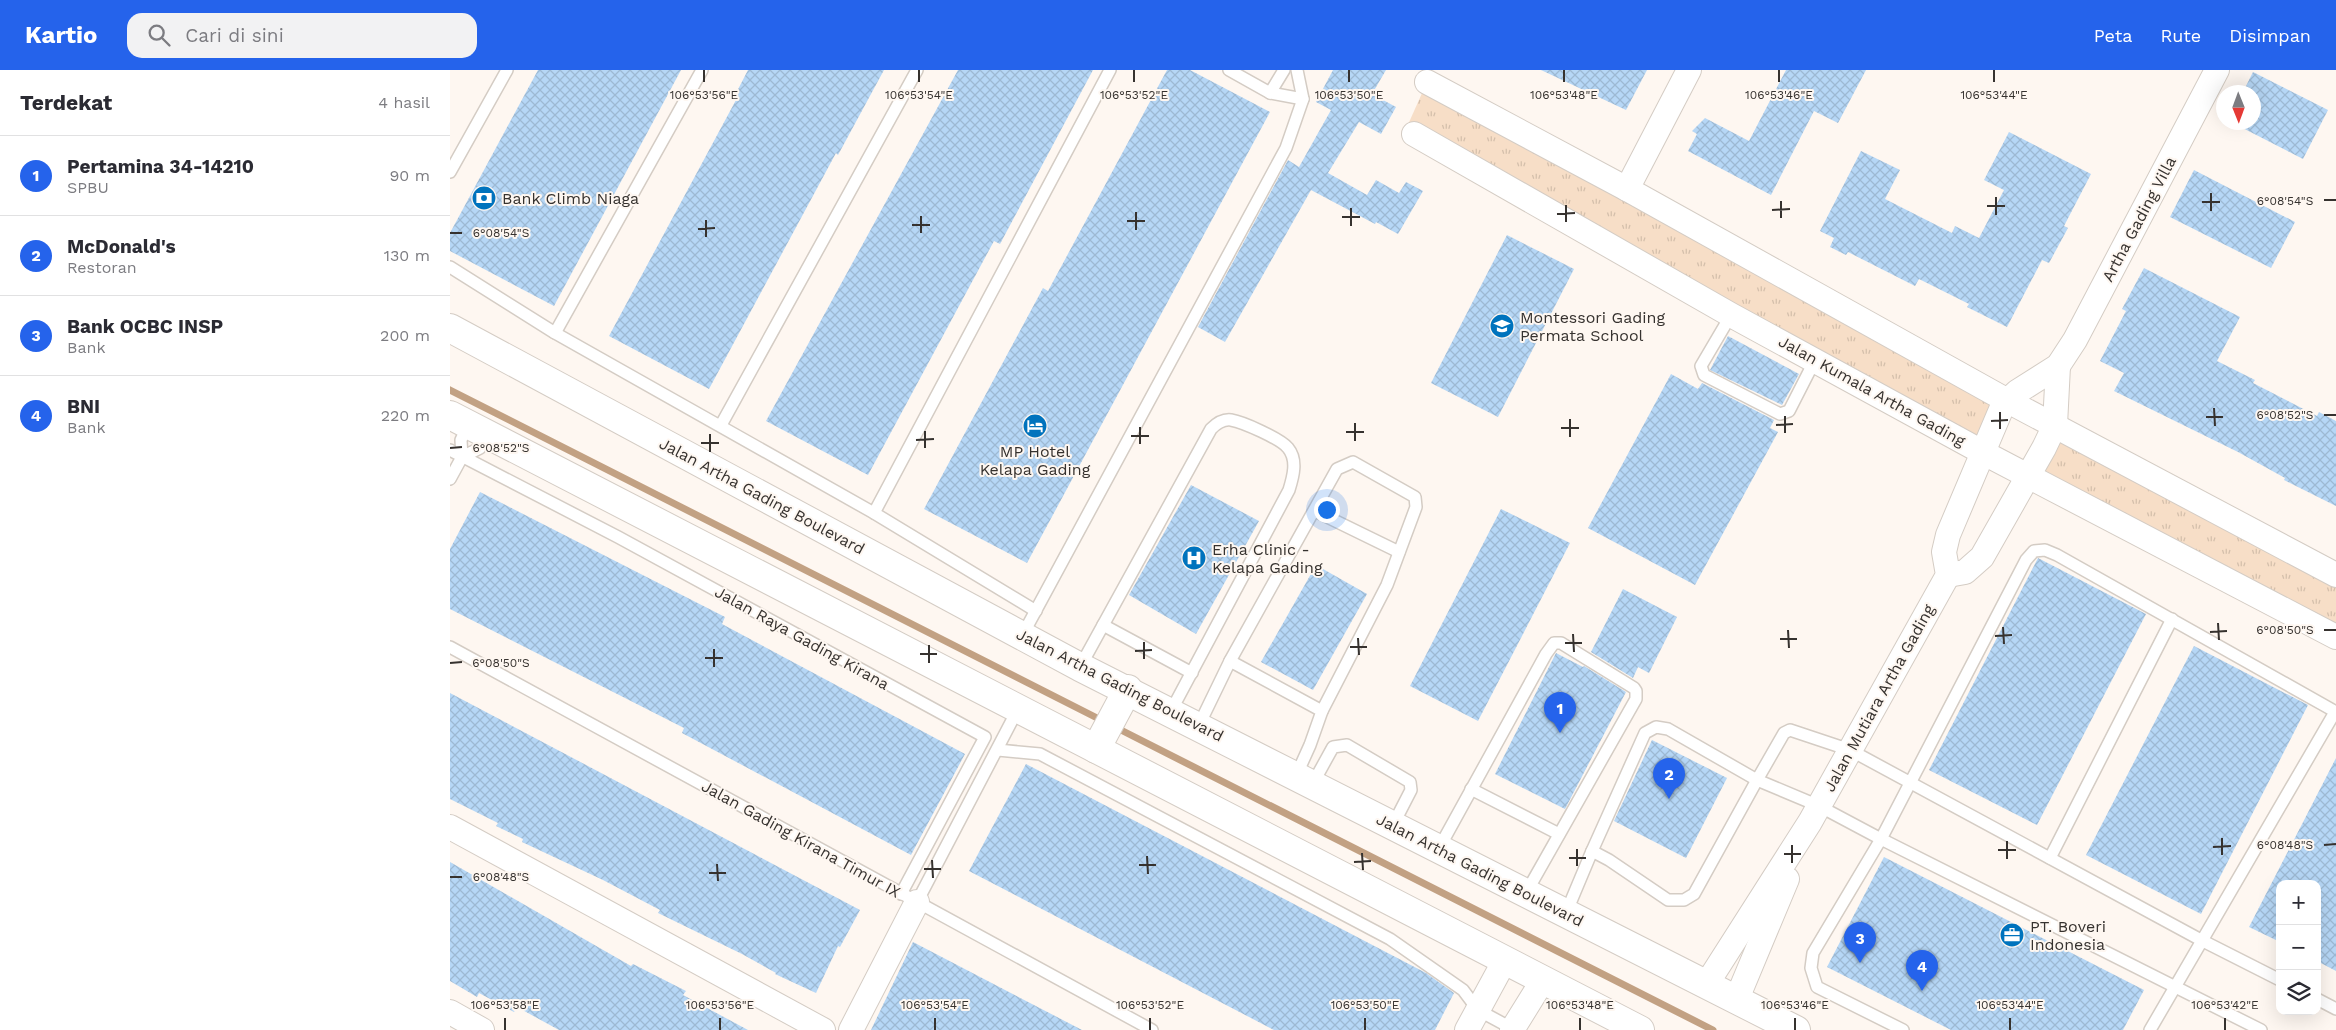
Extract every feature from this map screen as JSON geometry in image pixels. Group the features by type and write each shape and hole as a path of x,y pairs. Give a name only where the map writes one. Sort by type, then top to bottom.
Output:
{"main road":[{"name":"Jalan Artha Gading Boulevard","path":"450,328 1080,667 1124,697 1171,712 1199,725 1438,850 1796,1030"},
{"path":"468,425 1018,709 1099,742 1505,960 1640,1030"},
{"path":"1099,742 1124,697"}],"street":[{"path":"1627,189 1689,70"},
{"name":"Artha Gading Villa","path":"2006,400 2058,366 2075,340 2217,70"},
{"path":"1427,82 1627,189 2006,400 2336,575"},
{"name":"Jalan Kumala Artha Gading","path":"1414,134 1731,315 1982,452 2336,637"},
{"path":"2006,400 1982,452 1948,535 1944,552 1948,575 1965,572 1982,557 2055,425 2058,366"},
{"name":"Jalan Mutiara Artha Gading","path":"1706,985 1815,814 1948,575"},
{"name":"Jalan Mutiara Artha Gading","path":"1736,1001 1815,814"},
{"path":"450,827 823,1030"},
{"path":"851,1030 909,898"},
{"path":"1472,1020 1505,960"},
{"path":"1513,1030 1543,980"},
{"path":"450,1012 482,1030"}],"lane":[{"path":"450,172 507,70"},
{"path":"555,333 702,70"},
{"path":"720,425 917,70"},
{"path":"874,513 1110,70"},
{"path":"1229,70 1270,93 1303,99"},
{"path":"1270,93 1284,70"},
{"path":"1022,636 1286,148 1303,99 1297,70"},
{"path":"450,267 555,333 874,513 1036,611"},
{"path":"1731,315 1701,366 1704,375 1780,414 1789,411 1815,360"},
{"path":"1080,667 1210,429 1217,423 1230,420 1275,439 1288,448 1294,462 1289,490 1171,712"},
{"path":"462,457 480,448 468,425"},
{"path":"450,479 462,457 462,440 468,425"},
{"path":"450,450 462,457"},
{"name":"Jalan Raya Gading Kirana","path":"462,457 618,538 985,737 909,898"},
{"path":"1199,725 1230,661 1337,469 1353,462 1414,497 1416,506 1387,585 1322,711 1310,745 1304,781"},
{"path":"1314,511 1399,552"},
{"path":"1903,1030 1817,987 1810,968 1813,953 1881,840 2026,560 2034,551 2045,550 2057,554 2336,712 2150,1030"},
{"path":"2050,858 2172,619"},
{"path":"1103,625 1192,673"},
{"path":"1438,850 1546,654 1554,643 1561,643 1634,688 1636,699 1526,893"},
{"name":"Jalan Gading Kirana Timur IX","path":"450,647 1152,1030"},
{"path":"1230,661 1322,711"},
{"path":"909,898 998,750 1018,709"},
{"path":"1566,913 1645,733 1656,727 1668,729 1815,814 1881,840 2261,1030"},
{"path":"1592,851 1609,860 1668,900 1684,900 1694,894 1756,780 1784,733 1790,730 1850,750 2201,940 2276,978"},
{"path":"1304,781 1333,746 1347,745 1410,782 1411,790 1392,826"},
{"path":"998,750 1040,754 1390,939 1463,990 1472,1020 1513,1030"},
{"path":"1472,789 1559,834"},
{"path":"2321,1001 2336,1009"}],"green space":[{"path":"1427,82 2006,400 1982,452 1402,138"},
{"path":"2056,420 2336,571 2336,639 2028,475"}],"building":[{"path":"538,70 681,70 554,306 450,251 450,233"},
{"path":"748,70 884,70 838,155 836,153 709,389 609,336 736,100 733,99"},
{"path":"958,70 1093,70 1000,244 994,241 868,475 766,421"},
{"path":"1167,70 1190,70 1270,112 1027,563 924,509 1043,288 1048,291"},
{"path":"1333,70 1386,70 1372,94 1396,107 1381,134 1359,122 1328,173 1367,195 1376,180 1399,193 1406,182 1423,191 1398,234 1311,190 1225,342 1198,327 1288,160 1299,167 1331,110 1316,102"},
{"path":"1541,70 1647,70 1626,110"},
{"path":"1786,70 1866,70 1838,123 1814,111 1771,195 1688,151 1697,134 1692,131 1705,118 1749,141"},
{"path":"2253,72 2328,110 2303,159 2247,130 2261,130 2261,85 2246,85"},
{"path":"2009,132 2091,174 2064,226 2068,228 2049,263 2042,260 2007,327 1967,307 1969,304 1919,279 1915,286 1848,252 1846,255 1830,247 1834,238 1820,231 1861,151 1900,170 1885,199 1952,233 1955,226 1979,238 2004,190 1984,180"},
{"path":"2194,170 2295,222 2271,268 2170,217"},
{"name":"Montessori Gading Permata School","path":"1507,235 1574,269 1498,417 1431,383"},
{"path":"2144,268 2240,317 2217,361 2255,380 2253,383 2317,416 2319,412 2336,421 2336,506 2284,480 2285,478 2238,452 2114,391 2124,373 2100,361 2126,311 2122,309"},
{"path":"1728,336 1799,374 1782,405 1710,370"},
{"path":"1671,374 1698,389 1702,383 1774,420 1770,428 1778,432 1695,585 1588,528"},
{"name":"Erha Clinic - Kelapa Gading","path":"1191,485 1259,521 1196,634 1129,595"},
{"path":"480,492 725,617 722,624 965,754 911,855 682,733 684,728 450,609 450,549"},
{"path":"1501,509 1570,543 1478,721 1410,686"},
{"path":"2038,558 2146,614 2037,825 1929,770"},
{"path":"1316,565 1367,594 1313,690 1261,662"},
{"path":"1623,589 1677,617 1649,673 1638,667 1633,678 1591,652"},
{"path":"2194,646 2308,705 2201,914 2086,855"},
{"path":"1556,653 1584,666 1626,692 1565,809 1495,774"},
{"path":"450,693 860,910 840,947 838,946 816,993 775,974 742,954 658,913 660,910 603,880 522,842 523,839 496,826 498,823 450,799"},
{"path":"1652,740 1727,778 1686,858 1614,821"},
{"path":"2336,758 2336,971 2321,963 2321,880 2276,880 2276,940 2249,927"},
{"path":"1026,764 1426,973 1454,993 1435,1030 1274,1030 969,871"},
{"path":"1884,857 2144,990 2123,1030 1951,1030 1827,967"},
{"path":"450,862 631,966 633,964 686,991 683,995 748,1030 559,1030 517,1007 514,1012 479,993 477,997 450,981"},
{"path":"913,942 1082,1030 871,1030"}],"waterway":[{"path":"450,390 1105,722"},
{"path":"1115,727 1713,1030"}],"place":[{"name":"Bank Climb Niaga","path":"484,198"},
{"name":"Montessori Gading Permata School","path":"1502,326"},
{"name":"MP Hotel Kelapa Gading","path":"1035,426"},
{"name":"Erha Clinic - Kelapa Gading","path":"1194,558"},
{"name":"Pertamina 34-14210","path":"1560,733"},
{"name":"McDonald's","path":"1669,799"},
{"name":"PT. Boveri Indonesia","path":"2012,935"},
{"name":"Bank OCBC INSP","path":"1860,963"},
{"name":"BNI","path":"1922,991"}]}
